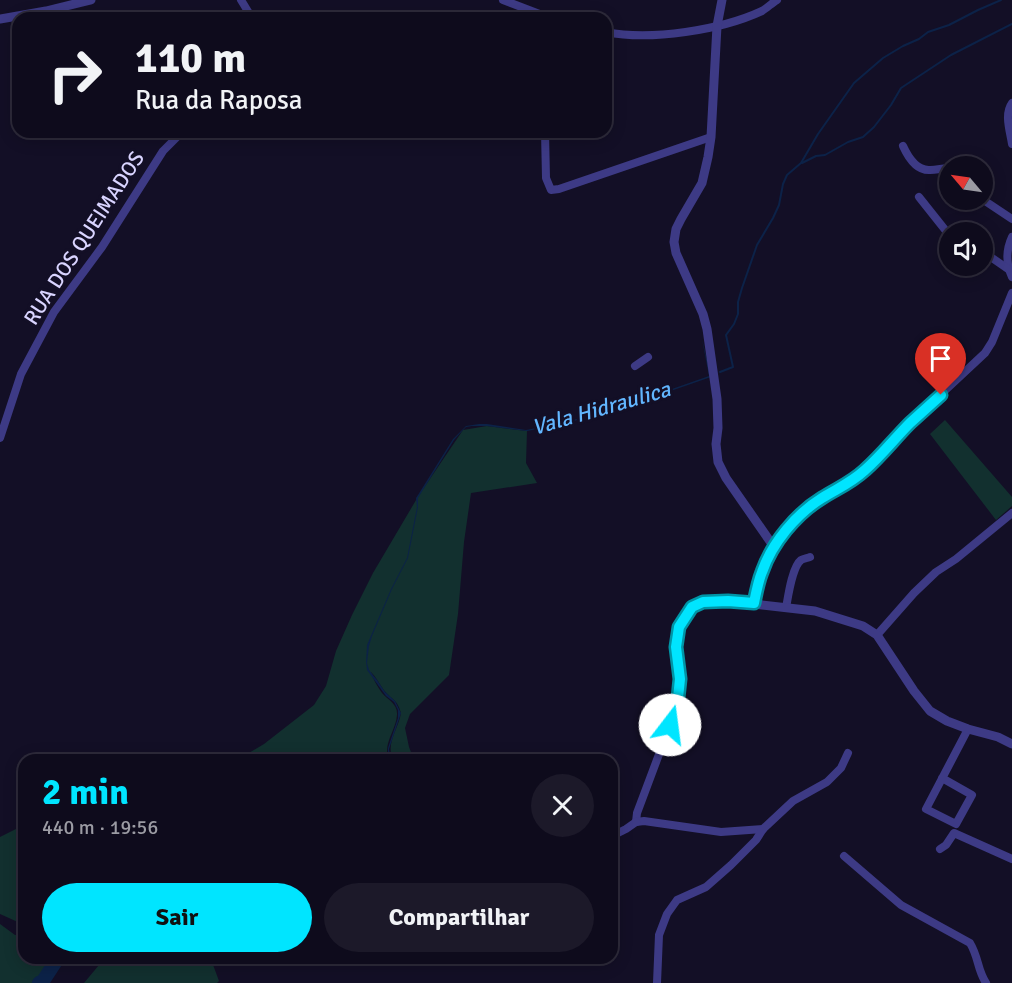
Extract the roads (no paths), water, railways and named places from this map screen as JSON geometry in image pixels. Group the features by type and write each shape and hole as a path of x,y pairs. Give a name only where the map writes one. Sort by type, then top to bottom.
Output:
{"street":[{"path":"40,12 91,0"},
{"path":"503,0 534,12"},
{"path":"722,0 717,26 711,136 705,172 698,192 676,229 674,242 676,253 703,314 707,329 717,399 718,462 726,478 774,547"},
{"path":"612,33 651,35 717,26 763,10 777,0"},
{"path":"1012,103 1008,108 1008,126 1012,144"},
{"path":"545,138 546,178 551,190 711,136"},
{"name":"RUA DOS QUEIMADOS","path":"0,438 21,374 54,312 102,247 163,151 176,138"},
{"path":"903,146 913,162 921,169 939,169"},
{"path":"919,197 939,222"},
{"path":"993,207 1012,219"},
{"path":"1010,273 1007,247 1012,237"},
{"path":"993,260 1010,273"},
{"path":"754,603 761,573 774,547 807,509 865,470 910,423 985,353 992,342 1012,293"},
{"path":"635,366 648,357"},
{"path":"877,635 936,572 956,560 1012,513"},
{"path":"786,608 797,564 802,559 810,557"},
{"path":"636,822 637,813 678,698 680,679 676,647 679,627 692,607 703,602 754,603 815,611 863,626 877,635 930,711 947,721 998,737 1012,744"},
{"path":"968,729 926,809 955,829 1012,859"},
{"path":"657,983 658,935 667,914 677,900 706,887 731,866 756,840 763,829 793,801 827,782 841,768 848,753"},
{"path":"940,849 946,845 972,795 942,778"},
{"path":"618,833 636,822 644,821 721,832 763,829"},
{"path":"844,856 901,905 970,943 976,954 979,972 986,983"}],"water":[{"path":"702,339 711,377 613,411 558,425 527,431 472,426 466,427 454,440 418,498 418,507 408,558 392,589 369,646 367,663 369,670 385,692 395,701 401,713 388,754 388,748 398,718 398,710 367,670 366,662 367,645 391,589 407,558 417,507 416,498 453,439 466,426 479,424 526,430 557,424 612,410 709,376"}],"waterway":[{"name":"Vala Hidraulica","path":"720,372 733,367 726,335 738,314 738,302 757,245 779,205 787,175 801,163 818,134 854,83 883,58 903,46 928,32 949,25 1001,0"},
{"path":"802,163 863,137 874,127 901,88 951,55 1012,24"},
{"path":"39,983 43,981 54,964"}]}
